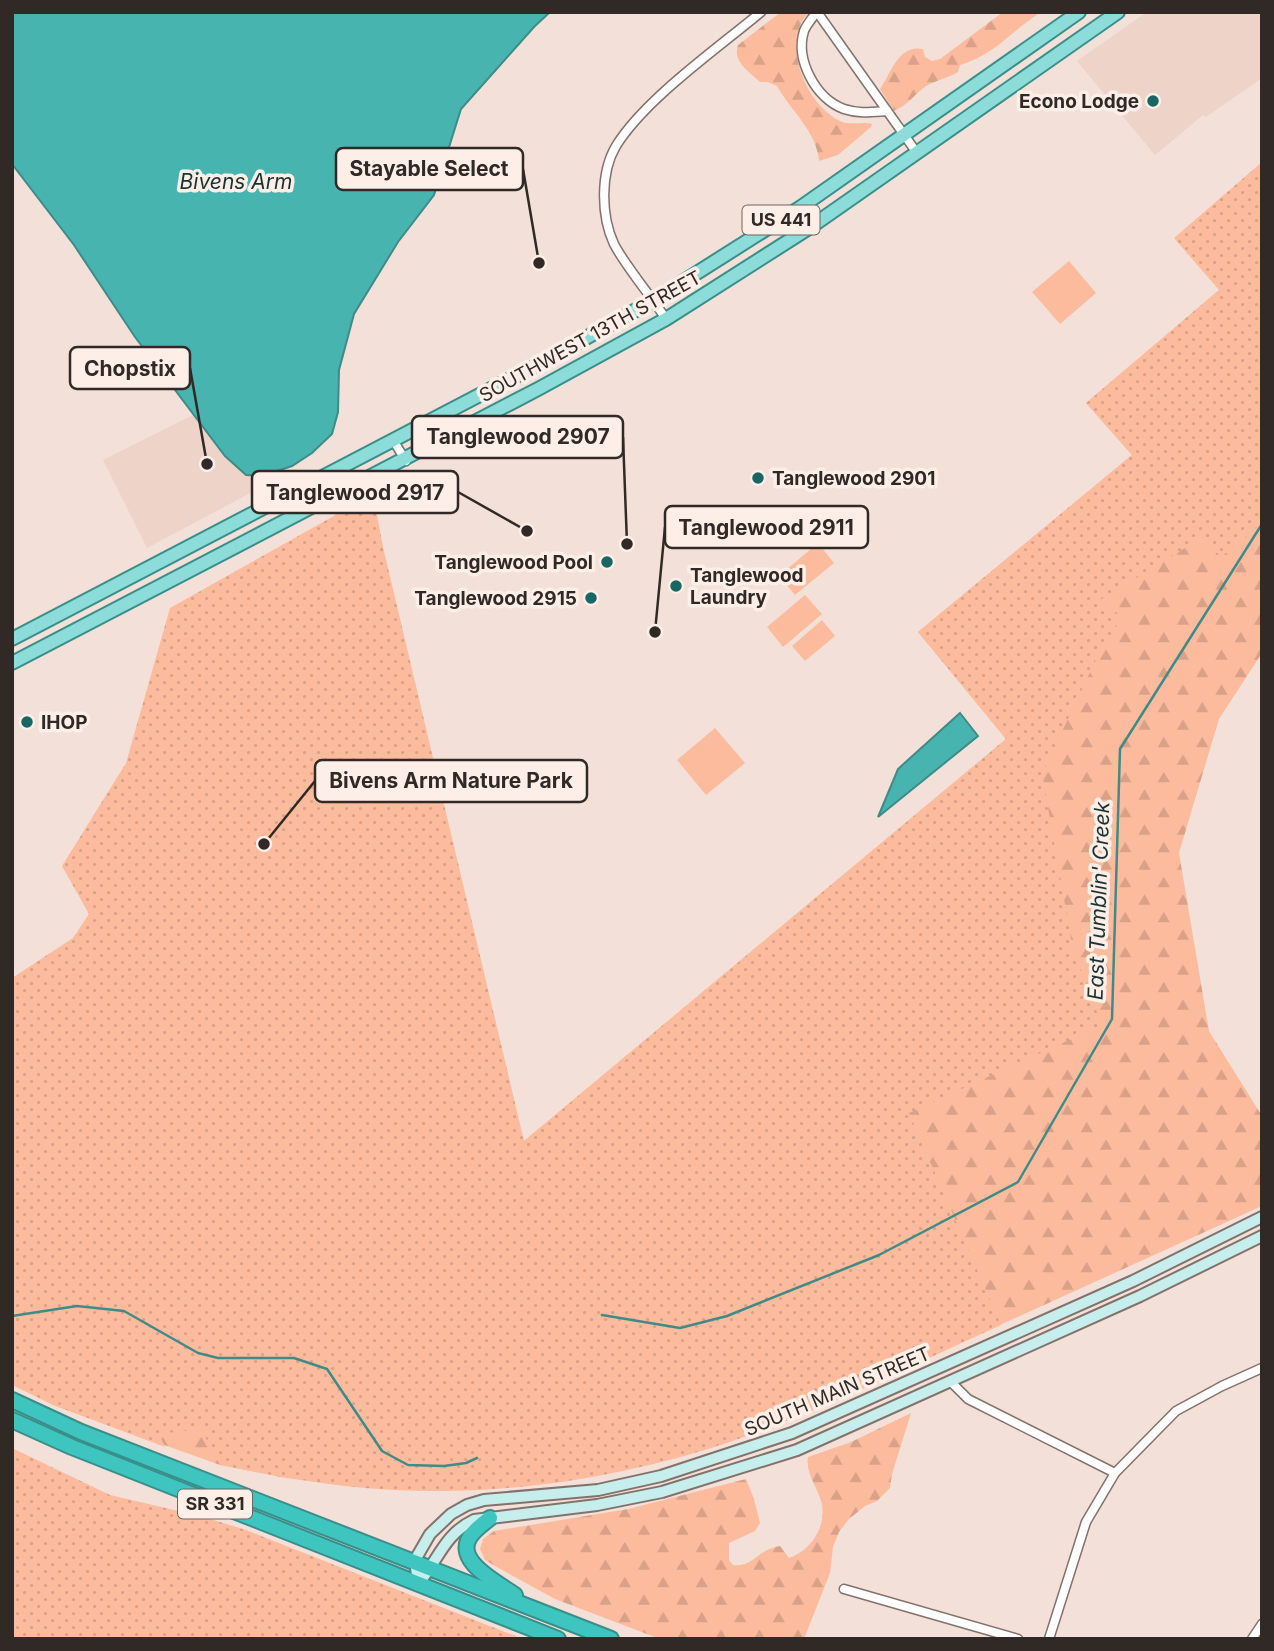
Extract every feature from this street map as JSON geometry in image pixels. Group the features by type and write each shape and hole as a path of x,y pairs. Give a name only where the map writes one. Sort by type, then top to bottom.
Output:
{"highway":[{"name":"SR 331","path":"12,1400 81,1432 415,1560 611,1639"},
{"name":"SR 331","path":"12,1420 72,1447 558,1639"},
{"path":"490,1518 471,1535 466,1552 470,1561 536,1610"}],"main road":[{"name":"SOUTHWEST 13TH STREET","path":"12,639 539,364 654,300 749,242 1079,12"},
{"name":"SOUTHWEST 13TH STREET","path":"12,663 405,460 666,319 761,260 1118,12"},
{"name":"SOUTH MAIN STREET","path":"415,1560 440,1523 467,1505 484,1500 598,1490 661,1476 764,1444 1133,1280 1262,1217"},
{"name":"SOUTH MAIN STREET","path":"418,1584 432,1568 443,1544 461,1526 474,1520 597,1505 644,1496 797,1450 1139,1296 1262,1236"},
{"path":"942,1366 950,1381"},
{"path":"764,1444 770,1459"},
{"path":"629,1482 644,1496"},
{"path":"415,1560 418,1584"}],"street":[{"path":"666,319 614,245 607,222 604,197 607,170 615,147 637,120 666,91 761,12"},
{"path":"887,111 862,113 841,108 821,94 810,77 803,58 804,31 817,12 918,153"},
{"path":"393,440 405,460"},
{"path":"1049,1639 1086,1522 1115,1473 1176,1411 1262,1368"},
{"path":"950,1381 968,1399 1115,1473"},
{"path":"844,1589 1018,1639"},
{"path":"1252,1639 1262,1624"}],"shaded area":[{"path":"1147,12 1262,12 1262,78 1206,117 1203,115 1155,155 1077,61"},
{"path":"209,407 269,483 147,548 103,460"}],"green space":[{"path":"781,12 809,12 801,24 797,53 804,80 819,104 840,121 872,124 838,155 819,161 809,131 777,86 760,82 743,66 737,56 738,45"},
{"path":"1003,12 1041,12 993,49 960,65 958,72 926,86 894,111 880,89 901,56 907,51 923,49 925,57 932,61 940,59"},
{"path":"1262,162 1262,653 1219,719 1179,853 1209,1031 1262,1116 1262,1206 804,1414 721,1445 701,1401 585,1478 471,1490 414,1490 347,1486 286,1478 220,1465 53,1405 96,1366 524,1141 1006,739 918,632 1132,455 1086,403 1219,290"},
{"path":"1262,162 1262,523 1221,557 1203,537 1100,600 1122,617 1101,649 1042,774 1073,950 1102,1025 909,1113 1001,1325 838,1400 738,1439 643,1467 594,1477 494,1489 394,1490 345,1486 220,1465 201,1429 159,1434 165,1447 53,1405 12,1385 12,978 73,938 89,914 62,866 126,763 170,608 373,494 383,547 524,1141 1006,739 918,632 1132,455 1086,403 1219,290 1174,238"},
{"path":"1069,261 1096,293 1060,324 1032,292"},
{"path":"818,543 834,563 795,595 779,576"},
{"path":"805,595 822,614 783,647 767,627"},
{"path":"822,620 835,636 805,661 792,646"},
{"path":"715,728 745,763 706,795 677,760"},
{"path":"911,1413 890,1488 877,1501 865,1506 849,1519 839,1532 833,1547 830,1573 804,1639 660,1639 555,1599 485,1560 480,1549 483,1539 494,1531 628,1509 746,1479 760,1523 755,1531 729,1543 729,1560 733,1565 743,1564 780,1546 789,1558 804,1550 815,1538 823,1514 808,1469 808,1457 851,1442"},
{"path":"12,1448 110,1495 204,1517 246,1530 523,1639 12,1639"}],"water":[{"name":"Bivens Arm","path":"12,12 550,12 461,109 434,195 398,242 354,314 339,370 338,412 332,434 312,453 292,466 262,476 246,475 225,456 135,337 74,245 12,164"},
{"path":"960,713 978,736 878,817 898,769"}],"waterway":[{"name":"East Tumblin' Creek","path":"602,1315 680,1328 727,1316 879,1255 1018,1182 1112,1019 1120,749 1262,524"},
{"name":"East Tumblin' Creek","path":"12,1316 77,1306 124,1311 198,1353 218,1358 294,1358 327,1369 382,1451 408,1465 444,1466 466,1463 477,1458"}],"place":[{"name":"Econo Lodge","path":"1153,101"},
{"name":"Stayable Select","path":"539,263"},
{"name":"Chopstix","path":"207,464"},
{"name":"Tanglewood 2901","path":"758,478"},
{"name":"Tanglewood 2917","path":"527,531"},
{"name":"Tanglewood 2907","path":"627,544"},
{"name":"Tanglewood Pool","path":"607,562"},
{"name":"Tanglewood Laundry","path":"676,586"},
{"name":"Tanglewood 2915","path":"591,598"},
{"name":"Tanglewood 2911","path":"655,632"},
{"name":"IHOP","path":"27,722"},
{"name":"Bivens Arm Nature Park","path":"264,844"}]}
